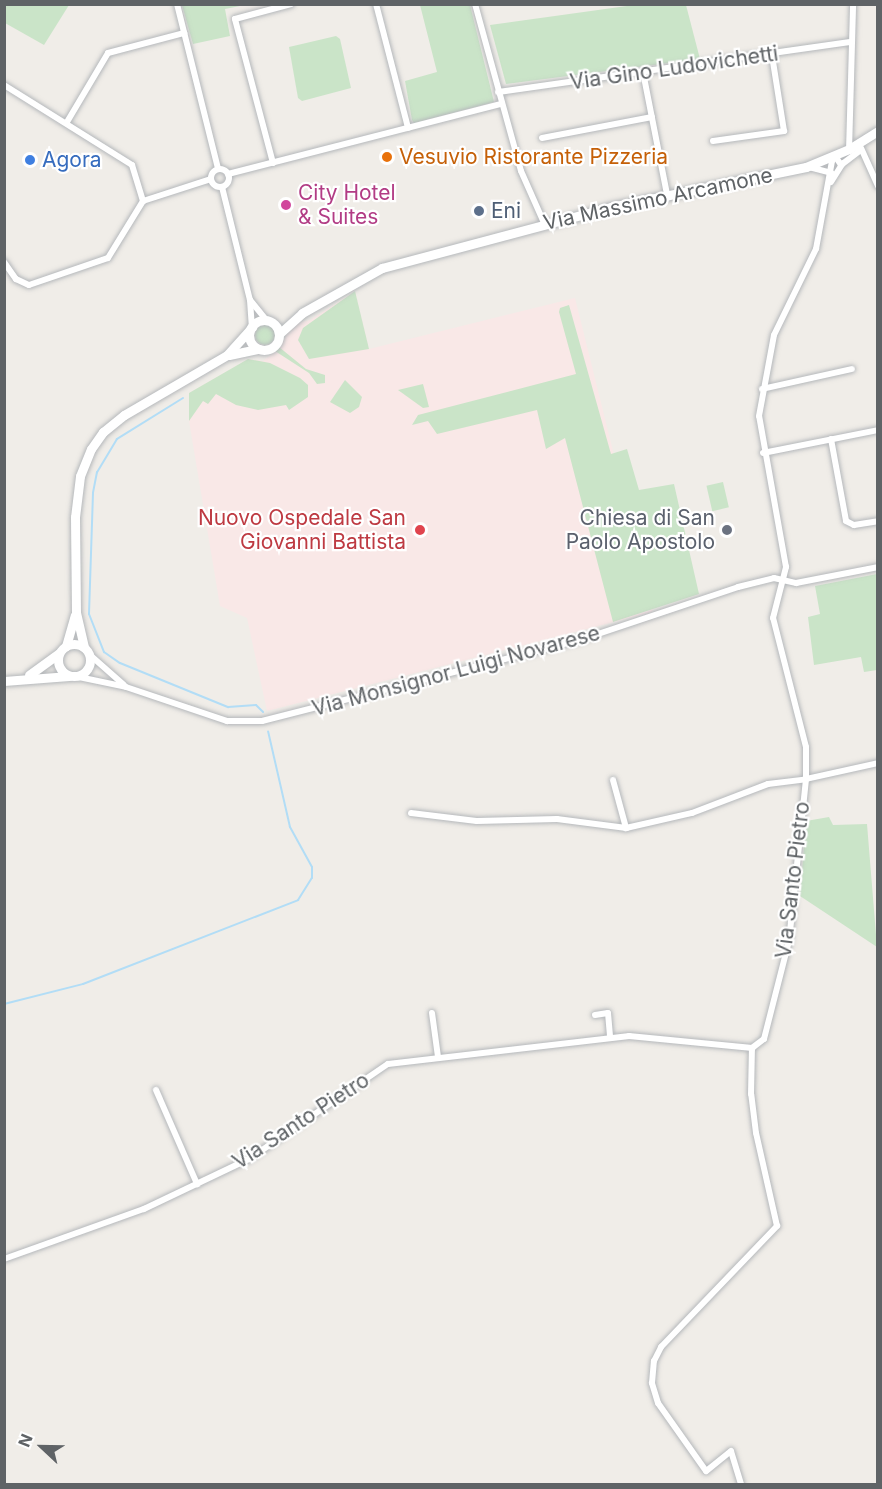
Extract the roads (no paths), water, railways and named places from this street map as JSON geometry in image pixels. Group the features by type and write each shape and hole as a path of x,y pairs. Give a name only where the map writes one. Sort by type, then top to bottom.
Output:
{"main road":[{"name":"Via Massimo Arcamone","path":"227,355 272,348 279,334 302,313 382,268 543,223 667,194 806,167 849,149 860,147 878,131"},
{"name":"Via Massimo Arcamone","path":"87,651 76,613 77,491 92,449 103,432 124,415 227,355 252,327 302,313"},
{"path":"267,321 275,325 279,334"},
{"path":"252,327 250,337 258,349"},
{"name":"Via Massimo Arcamone","path":"63,649 76,613"},
{"path":"63,649 59,666 74,676"},
{"path":"4,681 28,676 74,676 87,669 87,651 63,649 28,676"}],"street":[{"path":"4,262 16,279 29,285 108,258 142,201 212,180 219,170 177,4"},
{"path":"273,163 235,19 291,4"},
{"path":"376,4 408,128"},
{"path":"475,4 521,171 543,223"},
{"path":"831,183 849,149 852,4"},
{"path":"67,122 108,53 184,33"},
{"name":"Via Gino Ludovichetti","path":"498,92 772,55 850,42"},
{"path":"713,141 784,131 772,55"},
{"path":"643,72 667,194"},
{"path":"4,85 67,122 132,165 142,201"},
{"path":"219,170 228,174 501,104"},
{"path":"542,138 652,117"},
{"path":"841,165 860,147 878,186"},
{"path":"835,156 841,165"},
{"path":"411,813 477,822 557,819 626,828 692,813 768,784 807,778 806,747 773,618 786,567 759,425 762,389 774,335 816,249 835,156"},
{"path":"806,167 831,173"},
{"path":"222,187 228,182 228,174"},
{"path":"212,180 222,187 250,300 252,327"},
{"path":"250,300 267,321"},
{"path":"762,389 852,369"},
{"path":"763,453 878,430"},
{"path":"831,439 846,521 854,525 878,521"},
{"name":"Via Monsignor Luigi Novarese","path":"74,676 126,687 227,721 262,721 583,639 738,587 774,579 796,583 878,567"},
{"name":"Via Monsignor Luigi Novarese","path":"87,651 126,687"},
{"name":"Via Santo Pietro","path":"4,1259 144,1209 249,1159 388,1064 629,1036 752,1048 764,1039 789,941 807,778 841,774 878,763"},
{"path":"613,780 626,828"},
{"path":"432,1013 438,1057"},
{"path":"595,1015 608,1013 610,1038"},
{"path":"741,1485 731,1451 706,1471 658,1403 652,1383 654,1361 661,1347 777,1226 756,1134 751,1094 752,1048"},
{"path":"156,1090 197,1184"}],"waterway":[{"path":"183,398 117,439 97,472 93,493 89,614 104,652 120,663 228,707 256,705 263,712"},
{"path":"4,1004 83,984 298,900 312,878 312,867 290,827 268,731"}],"place":[{"name":"Vesuvio Ristorante Pizzeria","path":"387,157"},
{"name":"Agora","path":"30,160"},
{"name":"City Hotel & Suites","path":"286,205"},
{"name":"Eni","path":"479,211"},
{"name":"Nuovo Ospedale San Giovanni Battista","path":"420,530"},
{"name":"Chiesa di San Paolo Apostolo","path":"727,530"}]}
